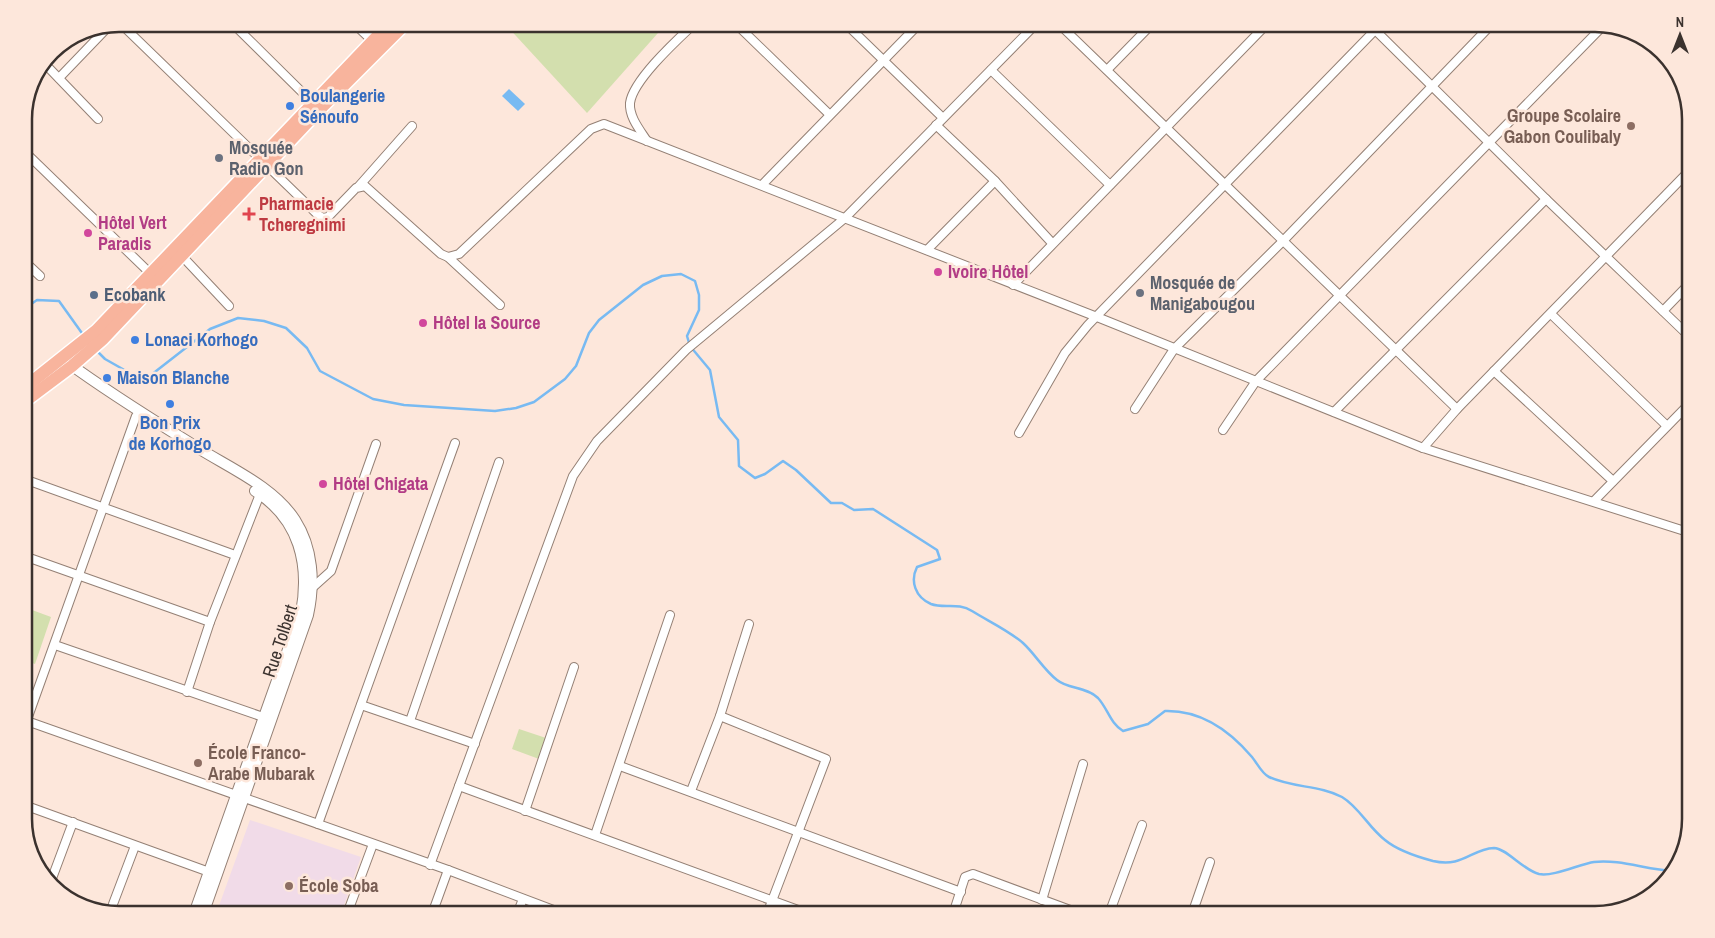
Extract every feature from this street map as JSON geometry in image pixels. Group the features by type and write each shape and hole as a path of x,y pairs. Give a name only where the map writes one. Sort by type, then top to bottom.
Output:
{"main road":[{"path":"377,44 384,32"},
{"path":"33,394 100,335 316,105 377,44 394,32"},
{"path":"154,277 182,256 262,163"},
{"path":"33,383 68,362"}],"street":[{"path":"129,32 262,163 323,218 332,214 412,126"},
{"path":"241,32 316,105"},
{"path":"364,32 377,44"},
{"path":"647,141 632,118 630,103 634,92 650,69 686,32"},
{"path":"744,32 829,114"},
{"path":"854,32 943,118"},
{"path":"762,186 829,114 910,32"},
{"path":"430,865 573,476 596,441 697,340 845,218 1028,32"},
{"path":"1068,32 1282,242 1457,409"},
{"path":"1107,70 1144,32"},
{"path":"1013,285 1258,32"},
{"path":"1019,433 1065,353 1097,317 1373,32"},
{"path":"1383,32 1433,86 1546,199 1682,329"},
{"path":"1135,409 1174,349 1282,242 1484,32"},
{"path":"1223,430 1256,381 1597,32"},
{"path":"59,78 101,35"},
{"path":"50,69 98,118"},
{"path":"991,70 1110,185"},
{"path":"448,257 459,254 598,124 612,127 1097,317 1422,448 1682,530"},
{"path":"936,125 994,181 1052,243"},
{"path":"33,160 154,277"},
{"path":"1422,448 1457,409 1682,178"},
{"path":"927,250 994,181"},
{"path":"359,186 365,186 441,254 448,257 500,305"},
{"path":"1334,412 1397,351 1546,199"},
{"path":"182,256 228,306"},
{"path":"33,269 40,276"},
{"path":"1663,311 1682,291"},
{"path":"1551,314 1667,426"},
{"name":"Rue Tolbert","path":"68,362 136,416 260,494 279,512 293,531 304,560 305,587 301,613 263,717 205,906"},
{"name":"Rue Tolbert","path":"68,362 136,410 264,489 294,518 305,540 310,559 312,588 308,615 239,797"},
{"path":"1494,371 1613,481"},
{"path":"1594,501 1682,411"},
{"path":"33,702 136,416"},
{"path":"318,824 455,443"},
{"path":"312,588 331,571 376,444"},
{"path":"410,721 499,462"},
{"path":"33,481 235,555"},
{"path":"187,692 210,622 260,494"},
{"path":"33,559 210,622"},
{"path":"595,835 670,615"},
{"path":"691,791 720,716 749,624"},
{"path":"55,645 263,717"},
{"path":"525,812 574,667"},
{"path":"361,705 474,744"},
{"path":"720,716 826,759 769,906"},
{"path":"33,726 448,870 542,906"},
{"path":"1042,900 1083,764"},
{"path":"620,766 961,892"},
{"path":"459,786 525,812 595,835 788,906"},
{"path":"33,808 214,874"},
{"path":"53,874 72,822"},
{"path":"1112,906 1142,825"},
{"path":"351,906 373,844"},
{"path":"113,905 135,846"},
{"path":"1195,906 1210,862"},
{"path":"435,906 448,870"},
{"name":"Rue Tolbert","path":"198,906 214,874"},
{"path":"956,906 965,877 974,874 1058,906"},
{"path":"520,906 523,899"}],"shaded area":[{"name":"École Soba","path":"250,820 361,857 344,906 219,906"}],"green space":[{"path":"512,32 659,32 587,113"},
{"path":"33,610 51,617 35,664 33,663"},
{"path":"519,729 546,738 539,759 512,749"}],"water":[{"path":"509,89 525,104 518,111 502,96"}],"waterway":[{"path":"96,350 105,359 135,376 151,375 210,329 238,318 264,321 286,328 307,348 320,371 373,399 404,405 495,411 516,408 534,402 565,379 576,366 589,333 599,320 643,285 662,276 681,274 695,281 699,295 699,310 687,336 690,346 710,370 719,417 738,440 739,466 755,478 765,474 783,461 796,470 831,503 842,503 854,510 873,509 937,550 940,559 917,567 915,572 915,588 921,597 931,604 967,608 1011,634 1023,643 1048,672 1061,683 1094,694 1115,724 1123,731 1148,724 1165,711 1191,714 1203,718 1234,739 1252,757 1266,776 1278,781 1325,790 1342,797 1354,806 1374,830 1390,844 1408,853 1433,861 1452,862 1479,851 1494,848 1504,851 1533,872 1539,874 1552,874 1588,863 1604,861 1665,870"},
{"path":"33,303 37,300 59,301 84,336"}],"place":[{"name":"Boulangerie Sénoufo","path":"290,106"},
{"name":"Groupe Scolaire Gabon Coulibaly","path":"1631,126"},
{"name":"Mosquée Radio Gon","path":"219,158"},
{"name":"Pharmacie Tcheregnimi","path":"249,214"},
{"name":"Hôtel Vert Paradis","path":"88,233"},
{"name":"Ivoire Hôtel","path":"938,272"},
{"name":"Mosquée de Manigabougou","path":"1140,293"},
{"name":"Ecobank","path":"94,295"},
{"name":"Hôtel la Source","path":"423,323"},
{"name":"Lonaci Korhogo","path":"135,340"},
{"name":"Maison Blanche","path":"107,378"},
{"name":"Bon Prix de Korhogo","path":"170,404"},
{"name":"Hôtel Chigata","path":"323,484"},
{"name":"École Franco- Arabe Mubarak","path":"198,763"},
{"name":"École Soba","path":"289,886"}]}
